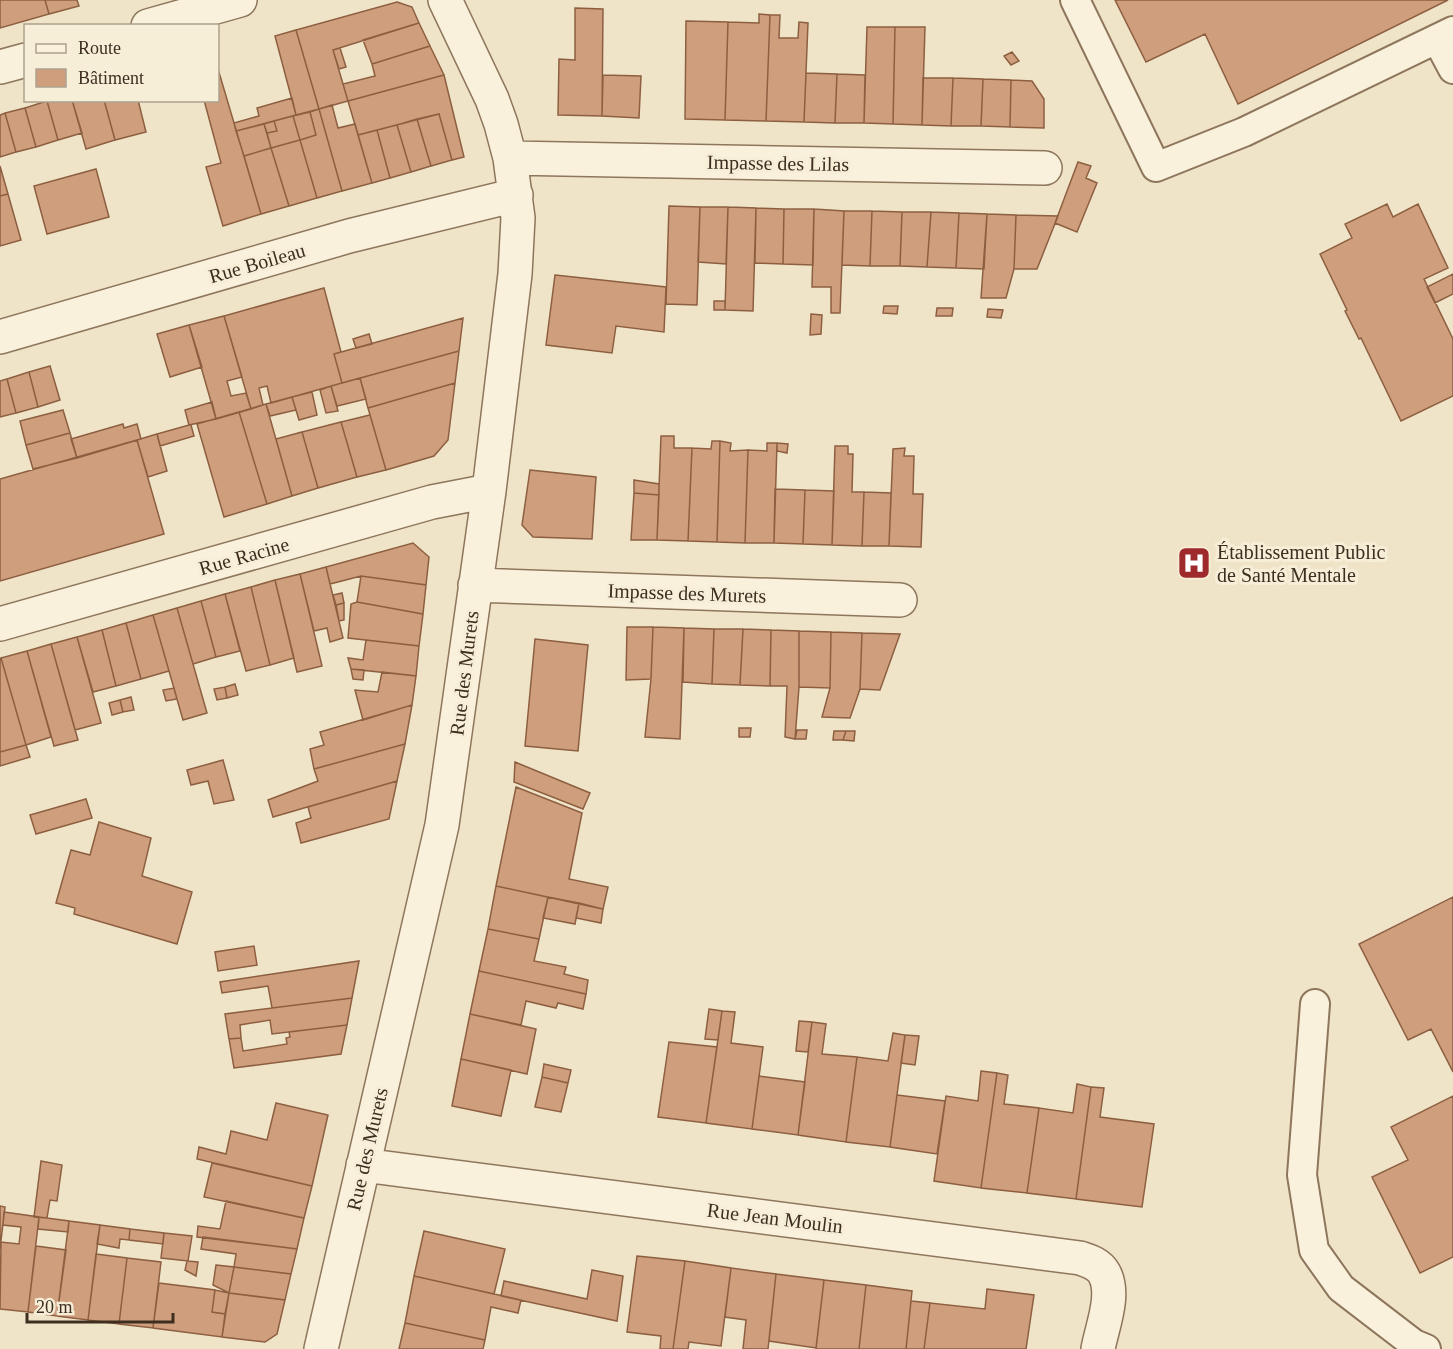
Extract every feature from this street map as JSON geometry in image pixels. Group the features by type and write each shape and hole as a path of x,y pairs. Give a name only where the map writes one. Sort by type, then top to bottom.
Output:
{"street":[{"path":"155,24 240,0"},
{"name":"Rue des Murets","path":"321,1349 450,784 515,274 518,236 516,195 510,158 492,99 445,0"},
{"path":"0,67 24,61"},
{"name":"Impasse des Lilas","path":"510,158 1045,168"},
{"name":"Rue Boileau","path":"0,338 349,236 516,195"},
{"name":"Rue Racine","path":"0,624 432,502 489,491"},
{"name":"Impasse des Murets","path":"475,585 900,600"},
{"name":"Rue Jean Moulin","path":"363,1165 1080,1258 1095,1264 1104,1273 1108,1287 1107,1305 1098,1349"}],"lane":[{"path":"1075,0 1156,166 1244,132 1445,35 1453,69"},
{"path":"1315,1004 1302,1175 1314,1250 1341,1288 1414,1344 1426,1349"}],"building":[{"path":"0,0 45,0 49,14 0,28"},
{"path":"45,0 77,0 79,6 49,14"},
{"path":"1115,0 1448,0 1238,104 1205,34 1146,62"},
{"path":"397,2 412,7 419,23 333,50 348,101 319,109 296,30"},
{"path":"575,8 603,9 602,116 558,115 559,59 575,60"},
{"path":"759,14 770,15 766,121 725,120 728,22 759,23"},
{"path":"770,15 780,15 779,38 798,38 799,22 808,23 804,122 766,121"},
{"path":"686,21 728,22 725,120 685,119"},
{"path":"419,23 430,46 372,64 363,40"},
{"path":"867,27 895,27 893,124 864,123"},
{"path":"895,27 925,27 922,125 893,124"},
{"path":"296,30 319,109 296,115 275,36"},
{"path":"430,46 444,75 348,101 343,84 375,76 372,64"},
{"path":"340,48 346,67 339,69 333,50"},
{"path":"1012,52 1019,61 1011,65 1004,56"},
{"path":"219,72 261,214 223,226 206,167 221,163 205,102 219,102"},
{"path":"806,73 837,74 835,123 804,122"},
{"path":"837,74 865,75 864,123 835,123"},
{"path":"444,75 464,157 452,160 439,114 358,135 348,101"},
{"path":"603,75 641,76 639,118 602,116"},
{"path":"923,78 953,78 951,126 922,125"},
{"path":"953,78 983,79 981,126 951,126"},
{"path":"983,79 1011,80 1010,127 981,126"},
{"path":"1011,80 1032,81 1044,99 1044,128 1010,127"},
{"path":"292,98 296,115 236,131 234,123 259,116 257,108"},
{"path":"47,102 73,102 82,133 58,140"},
{"path":"47,102 58,140 36,147 25,108"},
{"path":"73,102 105,102 115,140 86,149"},
{"path":"105,102 138,102 146,132 115,140"},
{"path":"332,105 338,128 355,124 372,183 342,191 319,109"},
{"path":"25,108 36,147 16,152 5,113"},
{"path":"319,109 342,191 317,198 300,140 316,135 310,112"},
{"path":"310,112 316,135 300,140 293,116"},
{"path":"5,113 16,152 0,157 0,115"},
{"path":"439,114 452,160 431,166 417,119"},
{"path":"293,116 300,140 271,148 267,133 277,131 274,121"},
{"path":"417,119 431,166 411,172 397,125"},
{"path":"274,121 277,131 267,133 264,124"},
{"path":"264,124 271,148 244,156 236,131"},
{"path":"397,125 411,172 390,178 377,130"},
{"path":"377,130 390,178 372,183 358,135"},
{"path":"300,140 317,198 289,206 271,148"},
{"path":"271,148 289,206 261,214 244,156"},
{"path":"1078,162 1091,166 1086,178 1097,183 1077,232 1055,223"},
{"path":"0,166 8,194 0,196"},
{"path":"96,169 109,217 47,234 34,186"},
{"path":"8,194 21,240 0,246 0,196"},
{"path":"1387,204 1393,217 1418,204 1448,268 1424,279 1453,339 1453,396 1401,421 1361,338 1359,339 1345,311 1347,310 1320,254 1352,238 1345,224"},
{"path":"669,206 700,207 697,305 666,304"},
{"path":"700,207 728,207 726,264 698,262"},
{"path":"728,207 756,208 753,311 725,310"},
{"path":"756,208 784,209 783,264 755,263"},
{"path":"784,209 814,209 813,265 783,264"},
{"path":"814,209 844,211 840,313 831,313 831,287 812,287"},
{"path":"844,211 872,211 870,266 842,265"},
{"path":"872,211 902,212 900,266 870,266"},
{"path":"902,212 931,212 927,267 900,266"},
{"path":"931,212 959,213 956,268 927,267"},
{"path":"959,213 987,214 984,269 956,268"},
{"path":"987,214 1016,215 1014,269 1006,298 981,298"},
{"path":"1016,215 1058,216 1037,269 1014,269"},
{"path":"1453,274 1453,294 1435,303 1427,287"},
{"path":"555,275 666,287 664,332 616,326 612,353 546,345"},
{"path":"324,288 341,352 334,354 342,383 271,403 267,386 259,388 263,405 251,409 224,316"},
{"path":"714,301 725,301 725,310 714,310"},
{"path":"884,306 898,306 897,314 883,313"},
{"path":"937,308 953,308 952,316 936,316"},
{"path":"988,309 1003,310 1001,318 987,317"},
{"path":"811,314 822,315 821,334 810,335"},
{"path":"224,316 242,377 227,381 231,396 246,393 251,409 216,419 189,325"},
{"path":"463,318 459,351 342,383 334,354"},
{"path":"189,325 202,367 170,377 157,334"},
{"path":"369,334 372,344 356,348 353,339"},
{"path":"459,351 455,383 368,408 360,378"},
{"path":"50,366 60,400 38,407 29,372"},
{"path":"29,372 38,407 16,413 7,379"},
{"path":"360,378 366,399 337,406 331,386"},
{"path":"7,379 16,413 0,417 0,381"},
{"path":"455,383 448,440 434,456 386,470 368,408"},
{"path":"331,386 338,411 326,413 320,390"},
{"path":"312,392 317,415 299,420 292,397"},
{"path":"292,397 296,410 270,416 266,404"},
{"path":"212,402 216,419 189,425 185,410"},
{"path":"266,404 292,496 267,504 239,412"},
{"path":"63,410 70,433 26,445 20,421"},
{"path":"239,412 267,504 224,517 197,424"},
{"path":"370,415 386,470 357,477 341,422"},
{"path":"341,422 357,477 318,488 302,432"},
{"path":"123,424 124,428 137,424 141,439 77,458 71,439"},
{"path":"191,425 194,436 160,446 157,434"},
{"path":"302,432 318,488 292,496 276,439"},
{"path":"70,433 77,458 33,469 26,445"},
{"path":"157,434 167,471 148,477 137,440"},
{"path":"661,436 674,436 674,448 692,448 688,541 657,540"},
{"path":"137,440 164,534 0,581 0,479"},
{"path":"712,441 720,441 717,542 688,541 692,448 711,449"},
{"path":"720,441 731,443 730,451 748,450 745,543 717,542"},
{"path":"767,443 777,443 774,543 745,543 748,450 767,451"},
{"path":"777,443 788,444 787,453 777,451"},
{"path":"835,446 848,446 848,454 853,454 852,492 864,492 862,546 832,545"},
{"path":"905,448 904,456 914,456 913,494 923,494 921,547 889,546 893,449"},
{"path":"530,470 596,477 592,539 533,537 522,525"},
{"path":"634,480 659,484 659,495 634,493"},
{"path":"775,489 805,490 803,544 774,543"},
{"path":"805,490 834,491 832,545 803,544"},
{"path":"864,492 891,493 889,546 862,546"},
{"path":"634,493 659,495 657,540 631,540"},
{"path":"413,543 429,557 426,585 361,576 330,584 326,567"},
{"path":"326,567 343,638 330,642 327,628 314,631 300,574"},
{"path":"300,574 322,666 297,672 275,580"},
{"path":"361,576 426,585 423,614 357,602"},
{"path":"275,580 294,658 270,665 251,587"},
{"path":"251,587 270,665 246,671 225,594"},
{"path":"342,593 344,603 336,605 333,595"},
{"path":"225,594 240,651 216,657 201,601"},
{"path":"201,601 216,657 193,664 177,608"},
{"path":"357,602 423,614 419,646 348,638 351,604"},
{"path":"344,603 344,620 339,621 336,605"},
{"path":"177,608 207,713 183,720 153,615"},
{"path":"153,615 169,671 141,679 126,623"},
{"path":"126,623 141,679 116,686 102,630"},
{"path":"627,627 653,627 651,679 626,680"},
{"path":"653,627 684,628 680,739 645,737"},
{"path":"684,628 714,629 712,684 683,682"},
{"path":"714,629 743,629 740,685 712,684"},
{"path":"743,629 771,630 770,686 740,685"},
{"path":"102,630 116,686 93,692 77,637"},
{"path":"771,630 799,631 799,687 795,739 785,737 787,686 770,686"},
{"path":"799,631 831,632 830,688 799,687"},
{"path":"831,632 862,633 860,689 850,718 822,717 830,688"},
{"path":"862,633 900,634 880,690 860,689"},
{"path":"77,637 101,723 75,730 51,644"},
{"path":"535,639 588,645 578,751 525,746"},
{"path":"366,640 419,646 416,676 351,669 348,658 363,660"},
{"path":"51,644 78,740 54,746 27,651"},
{"path":"27,651 51,737 26,745 1,658"},
{"path":"0,659 26,745 0,752"},
{"path":"351,669 364,670 363,680 353,679"},
{"path":"382,672 416,676 412,705 363,720 355,690 378,692"},
{"path":"235,684 238,695 227,698 225,687"},
{"path":"225,687 227,698 217,700 214,689"},
{"path":"174,688 177,699 166,701 163,690"},
{"path":"131,697 134,710 123,712 120,700"},
{"path":"120,700 123,712 112,715 109,703"},
{"path":"412,705 405,744 314,769 310,749 324,745 320,732"},
{"path":"739,728 751,728 750,737 739,737"},
{"path":"797,730 807,730 806,739 795,739"},
{"path":"834,731 846,731 843,740 833,740"},
{"path":"846,731 855,731 854,741 843,740"},
{"path":"405,744 397,781 273,817 268,800 318,781 314,769"},
{"path":"26,745 30,757 0,766 0,752"},
{"path":"223,760 234,800 214,804 208,781 191,785 187,770"},
{"path":"515,762 590,793 583,809 514,782"},
{"path":"397,781 389,819 301,843 296,823 311,818 308,807"},
{"path":"516,787 582,813 569,879 608,887 603,909 496,886"},
{"path":"86,799 92,818 36,834 30,815"},
{"path":"99,822 151,838 142,876 192,892 177,944 74,914 75,908 56,903 71,850 90,855"},
{"path":"496,886 548,897 539,939 488,929"},
{"path":"548,897 579,903 575,924 543,918"},
{"path":"1453,897 1453,1072 1431,1029 1408,1040 1359,944"},
{"path":"579,903 603,909 601,923 576,918"},
{"path":"488,929 539,939 534,961 566,967 564,974 588,980 586,994 479,971"},
{"path":"254,946 257,965 218,971 215,952"},
{"path":"359,961 352,998 272,1008 268,986 222,993 220,982"},
{"path":"479,971 586,994 583,1009 558,1003 556,1008 526,1001 521,1025 470,1014"},
{"path":"352,998 347,1025 272,1034 270,1020 240,1025 241,1038 229,1039 225,1014"},
{"path":"709,1009 722,1011 718,1040 705,1039"},
{"path":"722,1011 735,1012 731,1043 763,1047 752,1129 706,1123"},
{"path":"470,1014 536,1029 527,1074 461,1059"},
{"path":"799,1021 812,1022 808,1052 796,1051"},
{"path":"812,1022 826,1024 822,1054 857,1057 846,1142 798,1135"},
{"path":"347,1025 341,1054 234,1068 229,1039 241,1038 243,1051 287,1044 286,1038 290,1037 289,1032"},
{"path":"893,1033 905,1035 890,1147 846,1142 857,1057 888,1061"},
{"path":"905,1035 919,1036 915,1065 901,1063"},
{"path":"669,1042 717,1047 706,1123 658,1117"},
{"path":"461,1059 511,1070 501,1116 452,1106"},
{"path":"544,1064 571,1070 568,1083 542,1077"},
{"path":"981,1071 997,1073 981,1188 934,1181 946,1096 978,1101"},
{"path":"997,1073 1008,1075 1004,1104 1039,1108 1027,1193 981,1188"},
{"path":"759,1076 805,1082 798,1135 752,1129"},
{"path":"542,1077 568,1083 561,1112 535,1107"},
{"path":"1077,1084 1091,1087 1076,1199 1027,1193 1039,1108 1073,1113"},
{"path":"1091,1087 1104,1088 1100,1117 1154,1124 1142,1207 1076,1199"},
{"path":"897,1095 945,1101 937,1154 890,1147"},
{"path":"1453,1096 1453,1257 1420,1273 1372,1177 1408,1160 1391,1127"},
{"path":"276,1103 328,1115 312,1186 197,1159 199,1147 226,1154 231,1131 267,1140"},
{"path":"41,1161 62,1165 57,1201 50,1200 47,1218 34,1217"},
{"path":"212,1163 312,1186 304,1218 204,1197"},
{"path":"226,1201 304,1218 297,1249 197,1237 198,1226 220,1229"},
{"path":"0,1206 5,1207 0,1249"},
{"path":"4,1212 39,1217 28,1312 0,1309 1,1242 19,1244 21,1227 3,1225"},
{"path":"39,1217 69,1221 68,1232 38,1229"},
{"path":"69,1221 100,1225 88,1320 57,1316"},
{"path":"100,1225 130,1229 129,1240 120,1239 119,1248 97,1244"},
{"path":"130,1229 164,1233 163,1244 129,1240"},
{"path":"424,1231 505,1249 494,1294 414,1276"},
{"path":"164,1233 192,1236 188,1261 161,1258"},
{"path":"203,1237 297,1249 291,1274 234,1267 236,1254 201,1249"},
{"path":"36,1246 66,1250 57,1316 28,1312"},
{"path":"96,1254 127,1258 119,1324 88,1320"},
{"path":"637,1256 685,1261 673,1349 660,1349 661,1336 627,1332"},
{"path":"127,1258 161,1262 153,1328 119,1324"},
{"path":"187,1261 198,1262 196,1276 185,1270"},
{"path":"685,1261 731,1268 721,1346 689,1342 688,1349 673,1349"},
{"path":"216,1265 234,1267 229,1293 213,1285"},
{"path":"234,1267 291,1274 285,1300 229,1293"},
{"path":"731,1268 776,1274 768,1349 743,1349 746,1320 725,1317"},
{"path":"592,1270 623,1276 617,1321 501,1296 504,1281 587,1299"},
{"path":"776,1274 824,1280 816,1348 769,1341"},
{"path":"414,1276 521,1300 518,1313 491,1307 485,1340 405,1323"},
{"path":"824,1280 866,1285 859,1349 816,1349"},
{"path":"159,1283 215,1290 212,1312 225,1314 222,1337 153,1328"},
{"path":"866,1285 912,1291 906,1349 859,1349"},
{"path":"987,1289 1034,1295 1026,1349 924,1349 930,1303 985,1309"},
{"path":"215,1290 229,1293 225,1314 212,1312"},
{"path":"229,1293 285,1300 277,1334 265,1342 222,1337"},
{"path":"911,1301 930,1303 924,1349 906,1349"},
{"path":"405,1323 485,1340 483,1349 399,1349"}],"place":[{"name":"Établissement Public de Santé Mentale","path":"1194,563"}]}
